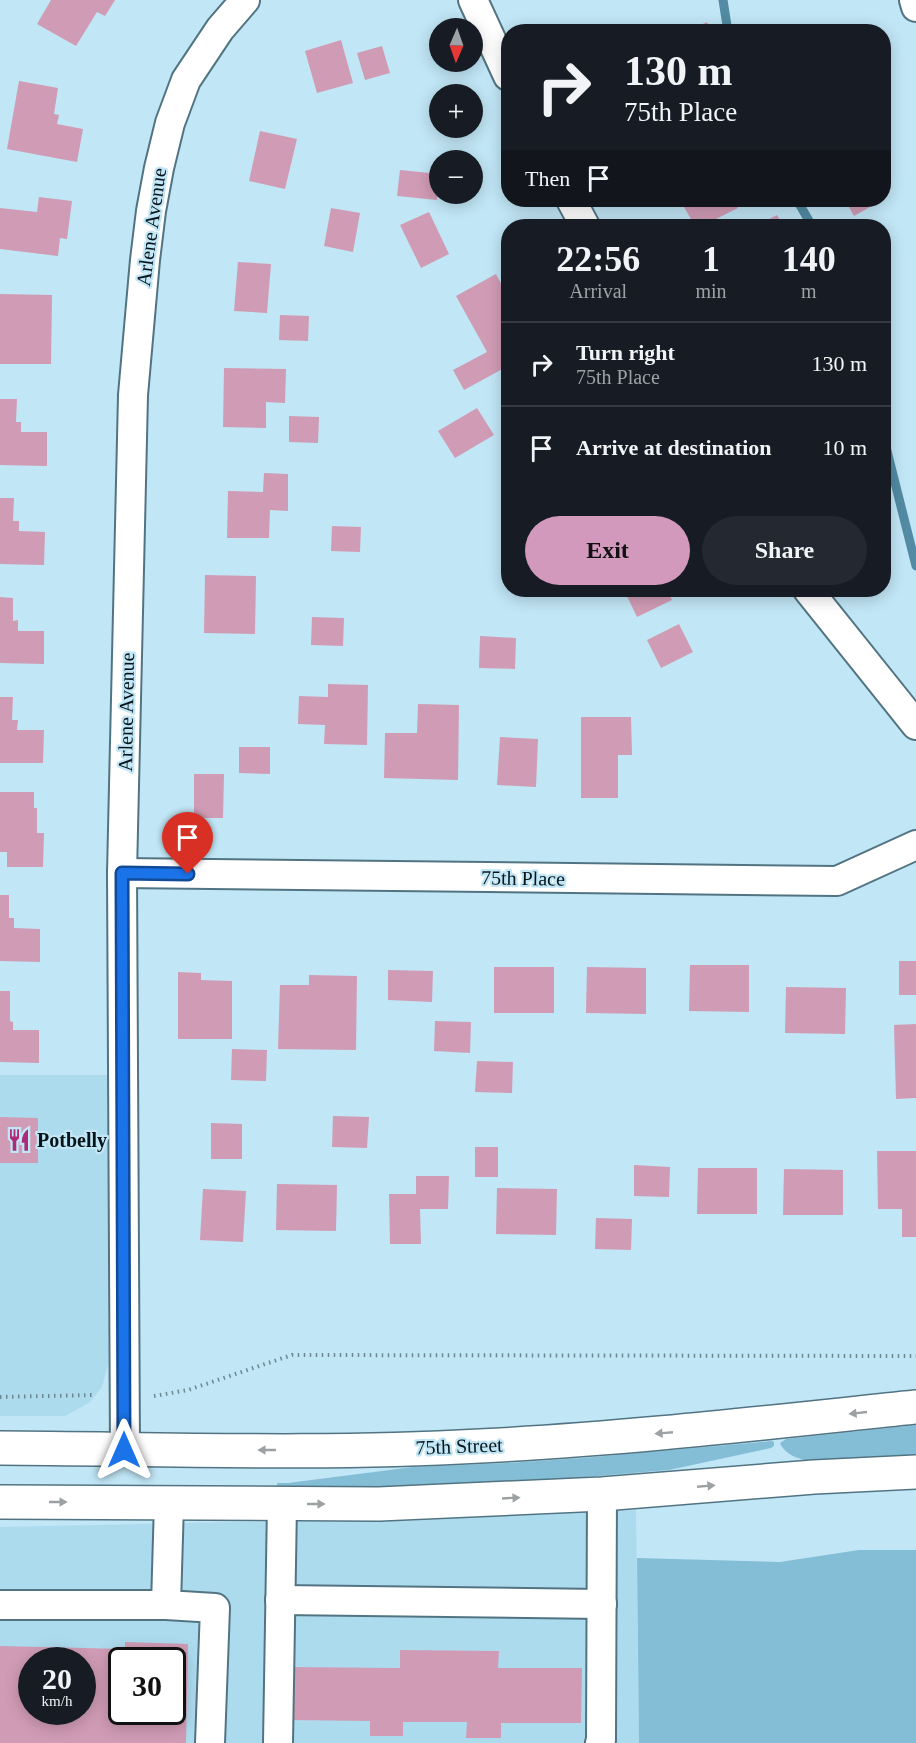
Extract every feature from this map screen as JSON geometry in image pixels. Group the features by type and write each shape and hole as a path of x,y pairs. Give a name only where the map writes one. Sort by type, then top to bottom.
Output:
{"main road":[{"name":"75th Street","path":"0,1448 348,1450 480,1446 659,1433 916,1407"},
{"path":"0,1502 379,1504 602,1494 814,1477 916,1472"}],"street":[{"name":"Arlene Avenue","path":"124,1450 122,873 133,395 151,211 170,123 186,80 220,29 244,0"},
{"path":"473,0 501,61"},
{"path":"914,0 916,7"},
{"path":"814,597 916,725"},
{"name":"75th Place","path":"122,873 837,881 916,845"},
{"path":"600,1743 602,1494"},
{"path":"166,1605 169,1503"},
{"path":"278,1743 282,1504"},
{"path":"280,1600 602,1604"},
{"path":"0,1605 166,1605 215,1608 210,1743"}],"path":[{"path":"151,1396 188,1390 292,1355 916,1356"},
{"path":"0,1396 92,1395"}],"shaded area":[{"path":"0,1075 109,1075 108,1364 102,1387 89,1403 65,1416 0,1416"},
{"path":"916,1425 916,1456 812,1461 793,1456 785,1451 780,1443 786,1439"},
{"path":"772,1441 774,1446 771,1448 669,1470 573,1478 396,1486 277,1488 277,1483 413,1467 583,1458"},
{"path":"636,1510 639,1743 0,1743 0,1527 407,1521"},
{"path":"859,1550 916,1550 916,1743 639,1743 637,1558 780,1562"}],"building":[{"path":"51,0 115,0 105,16 97,12 76,46 37,24"},
{"path":"341,40 353,83 317,93 305,51"},
{"path":"382,46 390,73 365,80 357,53"},
{"path":"19,81 58,88 54,114 59,115 57,124 83,129 77,162 7,149"},
{"path":"260,131 297,139 285,189 249,181"},
{"path":"400,170 429,173 429,199 397,196"},
{"path":"39,197 72,201 67,239 60,238 58,256 0,249 0,208 37,212"},
{"path":"684,207 738,208 716,219 691,219"},
{"path":"849,207 870,207 854,216"},
{"path":"331,208 360,213 353,252 324,246"},
{"path":"429,212 449,254 421,268 400,225"},
{"path":"238,262 271,264 267,313 234,311"},
{"path":"496,274 501,284 501,370 464,390 453,370 487,352 456,296"},
{"path":"0,294 52,295 51,364 0,364"},
{"path":"280,315 309,316 308,341 279,340"},
{"path":"224,368 286,369 285,403 266,402 266,428 223,427"},
{"path":"0,399 17,399 16,422 21,422 21,432 47,432 47,466 0,465"},
{"path":"477,408 494,435 455,458 438,431"},
{"path":"289,416 319,417 318,443 289,442"},
{"path":"264,473 288,474 288,511 270,510 269,538 227,538 228,491 263,492"},
{"path":"0,498 14,498 13,521 19,521 19,531 45,532 44,565 0,564"},
{"path":"332,526 361,527 360,552 331,551"},
{"path":"205,575 256,576 255,634 204,633"},
{"path":"0,597 13,598 13,621 18,620 18,631 44,631 44,664 0,663"},
{"path":"627,597 670,597 672,600 637,617"},
{"path":"312,617 344,618 343,646 311,645"},
{"path":"679,624 693,652 661,668 647,640"},
{"path":"480,636 516,638 515,669 479,668"},
{"path":"328,684 368,685 367,745 324,744 325,725 298,724 299,696 328,697"},
{"path":"0,697 13,697 12,720 18,720 17,730 44,730 43,763 0,763"},
{"path":"418,704 459,705 458,780 384,778 385,733 417,733"},
{"path":"581,717 631,717 632,755 618,755 618,798 581,798"},
{"path":"500,737 538,739 536,787 497,785"},
{"path":"239,747 270,747 270,774 239,773"},
{"path":"194,774 224,774 223,818 194,818"},
{"path":"0,792 34,792 34,808 37,808 37,833 44,833 43,867 7,867 7,852 0,852"},
{"path":"0,895 9,895 9,918 14,918 14,928 40,929 40,962 0,961"},
{"path":"899,961 916,961 916,995 899,995"},
{"path":"690,965 749,965 749,1012 689,1011"},
{"path":"494,967 554,967 554,1013 494,1013"},
{"path":"587,967 646,968 646,1014 586,1013"},
{"path":"388,970 433,971 432,1002 388,1000"},
{"path":"178,972 201,973 201,980 232,981 232,1039 178,1039"},
{"path":"309,975 357,976 356,1050 278,1049 280,985 309,985"},
{"path":"786,987 846,988 845,1034 785,1033"},
{"path":"0,991 10,991 10,1021 13,1022 13,1030 39,1030 39,1063 0,1062"},
{"path":"435,1021 471,1022 470,1053 434,1051"},
{"path":"916,1024 916,1098 896,1099 894,1025"},
{"path":"232,1049 267,1050 266,1081 231,1080"},
{"path":"477,1061 513,1062 512,1093 475,1092"},
{"path":"333,1116 369,1117 367,1148 332,1147"},
{"name":"Potbelly","path":"0,1117 38,1118 38,1163 0,1163"},
{"path":"211,1123 242,1124 242,1159 211,1159"},
{"path":"475,1147 498,1147 498,1177 475,1177"},
{"path":"877,1151 916,1151 916,1237 902,1237 902,1209 878,1209"},
{"path":"634,1165 670,1167 669,1197 634,1196"},
{"path":"698,1168 757,1168 757,1214 697,1214"},
{"path":"784,1169 843,1170 843,1215 783,1215"},
{"path":"416,1176 449,1176 448,1209 420,1209 421,1244 390,1244 389,1194 416,1194"},
{"path":"277,1184 337,1185 336,1231 276,1230"},
{"path":"497,1188 557,1189 556,1235 496,1234"},
{"path":"203,1189 246,1191 243,1242 200,1240"},
{"path":"596,1218 632,1219 631,1250 595,1249"},
{"path":"125,1642 188,1644 186,1743 0,1743 0,1646 42,1647 18,1647 18,1725 96,1725 96,1648 108,1649 108,1725 186,1725 186,1647 125,1647"},
{"path":"400,1650 499,1651 498,1668 582,1668 581,1723 501,1723 501,1738 466,1738 467,1722 403,1722 403,1736 370,1736 370,1721 287,1720 288,1667 400,1668"}],"waterway":[{"path":"723,0 727,24"},
{"path":"801,207 808,219"},
{"path":"891,467 916,566"}],"place":[{"name":"Potbelly","path":"19,1140"}],"route":[{"path":"124,1450 122,873 188,874"}]}
